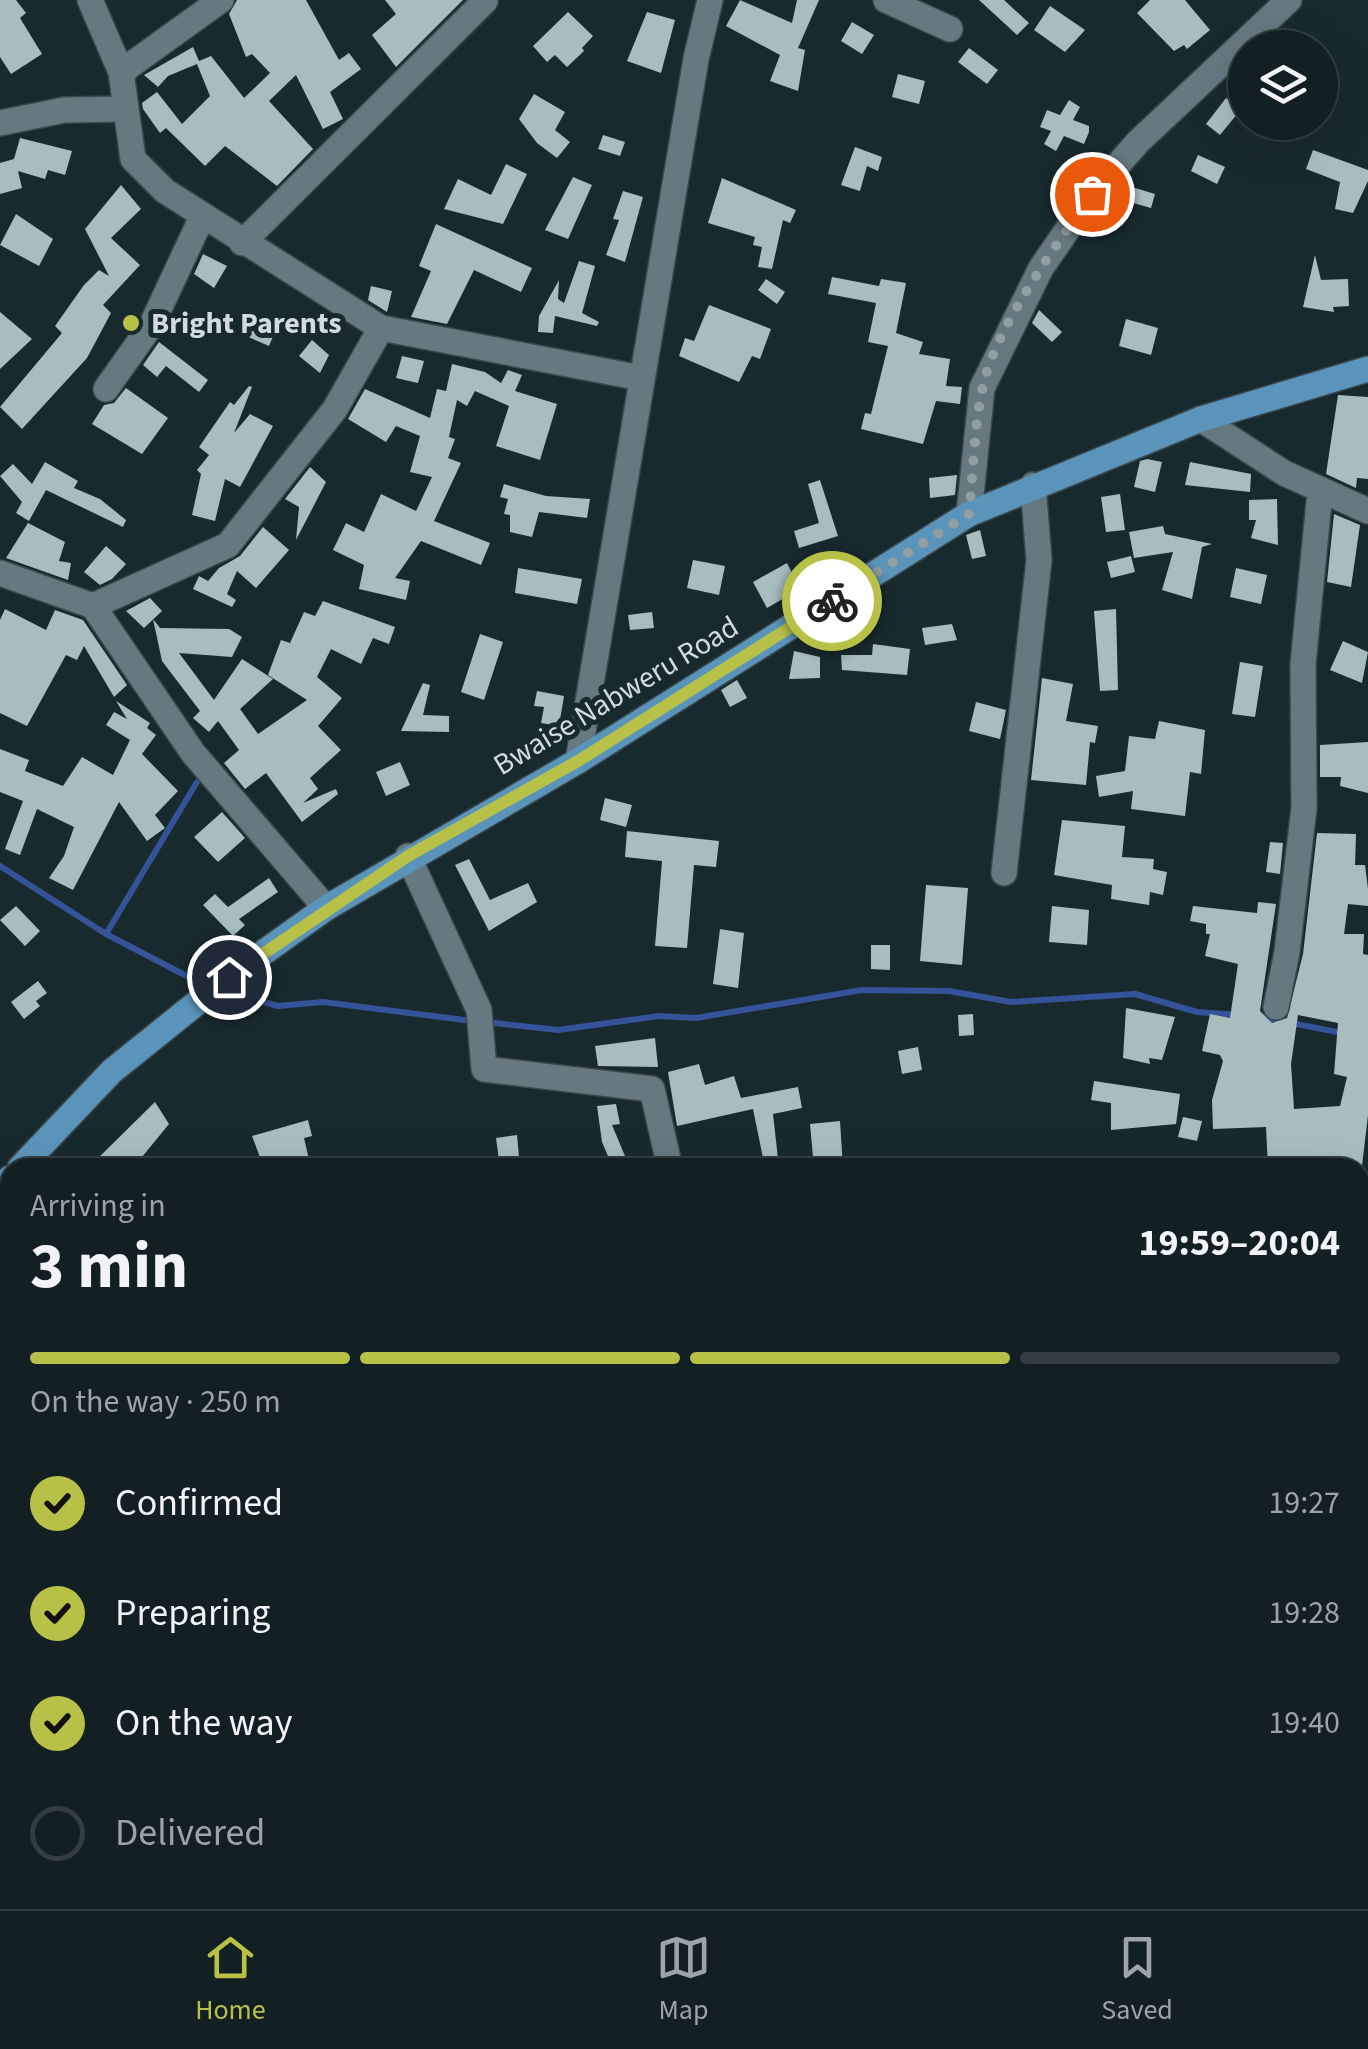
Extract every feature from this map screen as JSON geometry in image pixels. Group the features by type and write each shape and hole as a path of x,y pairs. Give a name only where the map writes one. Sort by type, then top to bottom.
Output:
{"main road":[{"name":"Bwaise Nabweru Road","path":"29,1158 112,1071 229,977 326,908 408,856 578,761 969,514 1201,420 1368,369"}],"street":[{"path":"90,0 121,72 133,159 164,191 242,244 381,328 641,378"},
{"path":"121,72 221,0"},
{"path":"578,761 641,378 710,0"},
{"path":"886,0 950,29"},
{"path":"969,514 982,388 995,354 1041,268 1092,194 1138,142 1289,0"},
{"path":"242,244 484,2"},
{"path":"2,127 64,110 126,109"},
{"path":"106,389 152,324 202,216"},
{"path":"92,606 228,545 335,409 381,328"},
{"path":"1201,420 1226,440 1320,492 1368,511"},
{"path":"1004,873 1038,560 1033,485"},
{"path":"1276,1007 1302,823 1303,664 1320,492"},
{"path":"0,573 92,606 192,754 326,908"},
{"path":"408,856 481,1021 484,1069 652,1089 668,1158"}],"building":[{"path":"0,0 16,0 26,13 20,18 42,54 11,74 0,57"},
{"path":"237,0 306,0 339,60 349,53 361,69 330,92 343,119 323,129 296,75 269,101 313,149 277,186 225,146 205,166 166,128 160,133 143,109 142,103 157,92 182,124 210,96 197,64 168,76 158,87 144,75 193,47 199,61 211,56 244,98 270,73 252,54 246,57 229,14"},
{"path":"385,0 463,0 396,67 372,35 396,14"},
{"path":"740,0 792,23 797,0 819,0 798,48 805,50 798,91 770,81 780,55 726,26"},
{"path":"979,0 1004,0 1029,23 1017,35"},
{"path":"1150,0 1185,0 1210,30 1187,49 1184,45 1174,51 1137,13"},
{"path":"1050,6 1085,30 1065,52 1034,30"},
{"path":"568,12 593,36 567,67 555,55 547,62 533,46"},
{"path":"647,12 675,20 661,73 627,61"},
{"path":"852,22 874,35 862,54 841,41"},
{"path":"969,48 998,70 987,84 958,62"},
{"path":"898,74 925,81 919,104 892,97"},
{"path":"534,94 565,112 555,130 570,142 557,158 537,143 519,119"},
{"path":"1069,100 1080,107 1073,120 1089,126 1089,132 1084,144 1064,136 1056,151 1044,144 1051,131 1040,127 1047,110 1060,115"},
{"path":"1228,100 1228,125 1220,135 1206,124"},
{"path":"603,135 625,142 620,156 598,149"},
{"path":"20,138 72,151 65,175 48,170 45,179 18,171 22,188 0,194 0,163 14,159"},
{"path":"855,147 882,157 878,171 867,166 860,191 841,185"},
{"path":"1313,150 1368,170 1368,181 1353,213 1335,209 1340,182 1306,169"},
{"path":"1198,155 1225,167 1217,184 1191,171"},
{"path":"506,164 527,174 503,224 444,209 458,179 491,195"},
{"path":"573,177 592,185 568,239 545,230"},
{"path":"722,178 796,210 790,223 783,220 772,269 758,267 762,247 753,245 755,237 708,223"},
{"path":"1122,184 1155,194 1151,208 1112,197"},
{"path":"121,185 141,209 111,238 140,265 103,305 111,313 87,358 22,429 0,407 62,333 55,326 84,285 99,270 109,276 85,229"},
{"path":"623,191 643,197 625,262 606,255 619,220 613,219"},
{"path":"16,214 53,239 39,266 0,245"},
{"path":"436,224 532,268 521,292 474,270 447,324 411,317 431,271 419,266"},
{"path":"203,254 227,266 214,288 194,274"},
{"path":"1315,255 1321,280 1348,279 1349,306 1333,307 1334,312 1303,307"},
{"path":"579,261 595,266 582,313 599,322 597,326 555,316 553,333 538,332 539,316 559,280 558,299 564,303"},
{"path":"832,277 879,286 881,279 906,283 896,333 923,342 919,354 950,359 946,386 962,387 960,404 936,401 923,444 861,429 865,413 871,414 888,346 868,342 876,303 828,294"},
{"path":"766,279 785,292 777,304 758,290"},
{"path":"371,286 392,291 387,312 368,300"},
{"path":"709,305 771,329 760,359 752,356 739,382 679,356 685,338 694,341"},
{"path":"1039,310 1062,332 1052,342 1032,323"},
{"path":"0,312 32,339 0,369"},
{"path":"256,313 279,322 269,346 246,336"},
{"path":"1126,319 1158,328 1151,355 1119,346"},
{"path":"312,340 329,355 320,373 299,356"},
{"path":"159,342 208,380 199,392 166,366 157,377 143,365"},
{"path":"402,356 424,361 418,383 396,378"},
{"path":"452,364 485,372 501,383 508,370 522,375 515,391 557,404 540,460 496,446 509,406 475,391 467,406 457,400 449,437 455,439 448,458 461,463 434,521 490,543 481,565 421,541 395,578 410,581 406,600 359,589 364,565 333,550 346,523 364,532 381,494 416,511 432,477 410,472 420,436 396,426 386,442 348,419 365,389 430,418 437,389 446,391"},
{"path":"252,387 234,433 250,414 273,426 240,487 225,479 215,521 192,515 201,474 197,470 209,455 199,447 230,402 234,405"},
{"path":"126,388 168,418 142,454 92,424 104,405 114,403"},
{"path":"1338,395 1368,397 1368,479 1357,478 1356,488 1326,474"},
{"path":"1140,461 1162,462 1155,492 1134,487"},
{"path":"45,462 78,481 74,488 100,499 126,520 123,527 46,490 29,521 16,513 22,502 0,476 13,464 32,484"},
{"path":"1190,462 1251,474 1250,492 1185,485"},
{"path":"310,467 326,482 296,540 299,507 285,499"},
{"path":"957,475 955,495 930,498 929,478"},
{"path":"820,480 838,536 799,548 794,531 819,523 808,484"},
{"path":"504,484 546,496 590,499 587,518 539,512 532,537 510,532 510,515 504,514 508,499 500,497"},
{"path":"1120,494 1125,530 1106,532 1101,497"},
{"path":"1277,499 1278,545 1251,538 1256,520 1249,520 1249,500"},
{"path":"1334,514 1360,525 1351,587 1327,582"},
{"path":"28,523 65,542 59,561 71,563 68,580 6,558"},
{"path":"1163,526 1165,534 1212,544 1202,547 1192,599 1162,590 1173,552 1134,558 1129,532"},
{"path":"263,527 289,550 256,588 237,571 227,594 236,600 232,607 193,589 199,576 208,581 219,568 240,556"},
{"path":"980,530 986,556 972,559 966,535"},
{"path":"106,546 126,564 100,585 84,572"},
{"path":"1131,556 1135,572 1111,578 1107,562"},
{"path":"693,560 725,566 719,595 687,588"},
{"path":"787,563 800,589 767,608 753,582"},
{"path":"518,568 582,579 577,604 515,593"},
{"path":"1236,568 1267,575 1261,604 1230,597"},
{"path":"150,598 162,611 144,628 126,611"},
{"path":"323,601 395,627 389,644 373,638 361,664 331,649 317,677 342,698 318,726 341,750 310,778 318,789 303,803 336,789 338,794 302,822 266,773 245,789 224,763 239,750 218,721 209,732 193,718 200,711 162,661 153,619 160,628 229,629 242,637 232,657 179,653 214,700 242,659 273,679 240,709 258,734 307,700 268,675 281,640 290,643 304,612 315,616"},
{"path":"5,609 46,630 55,610 83,620 127,685 114,697 84,646 77,660 66,655 27,726 0,713 0,620"},
{"path":"1116,609 1118,690 1100,691 1094,611"},
{"path":"652,612 654,628 630,630 628,615"},
{"path":"952,624 957,640 925,645 922,628"},
{"path":"480,634 503,642 484,700 461,692"},
{"path":"1343,641 1368,652 1362,683 1330,670"},
{"path":"873,644 910,649 907,675 842,670 841,655 872,655"},
{"path":"794,651 820,657 820,678 789,679"},
{"path":"1240,662 1263,666 1255,717 1232,714"},
{"path":"1042,678 1073,684 1066,721 1098,726 1095,743 1090,742 1086,785 1031,780"},
{"path":"737,680 747,698 730,707 721,690"},
{"path":"423,683 430,685 423,715 449,716 449,732 401,731"},
{"path":"537,691 564,696 559,726 541,723 544,707 534,706"},
{"path":"116,701 150,723 147,728 156,735 142,754 178,791 155,815 165,828 147,841 119,802 73,890 49,878 64,856 74,827 37,809 20,855 5,849 23,801 0,792 0,749 29,760 25,771 63,786 82,757 113,775 130,740 106,725 114,712 127,719"},
{"path":"976,702 1006,710 1000,739 969,731"},
{"path":"1159,721 1205,730 1201,774 1190,772 1185,816 1131,809 1133,791 1099,797 1096,776 1125,771 1129,736 1155,739"},
{"path":"1368,742 1368,793 1340,786 1341,777 1320,777 1320,745"},
{"path":"400,762 410,785 386,796 376,772"},
{"path":"605,798 632,805 626,827 600,820"},
{"path":"222,812 245,838 218,862 194,837"},
{"path":"1062,820 1125,826 1122,857 1154,859 1153,869 1167,872 1163,895 1150,892 1149,905 1111,899 1112,885 1054,875"},
{"path":"627,831 719,841 716,867 694,865 687,948 655,946 662,861 625,857"},
{"path":"1317,833 1356,834 1355,865 1365,865 1368,906 1348,904 1344,934 1364,934 1363,954 1368,955 1368,1115 1363,1158 1268,1158 1266,1127 1213,1129 1212,1100 1223,1061 1220,1055 1202,1051 1210,1014 1230,1018 1238,964 1205,956 1210,934 1206,934 1206,924 1190,921 1193,906 1257,913 1258,902 1276,904 1260,1011 1272,1023 1287,1018 1303,954","holes":["1298,1015 1338,1023 1334,1074 1347,1077 1340,1106 1294,1109 1291,1064"]},
{"path":"1270,842 1283,843 1280,874 1266,872"},
{"path":"469,859 490,900 528,883 537,902 489,931 455,865"},
{"path":"269,878 278,892 239,919 245,925 233,936 203,905 215,894 228,907"},
{"path":"926,885 968,888 962,965 920,961"},
{"path":"16,906 40,931 25,946 0,920"},
{"path":"1052,906 1089,910 1087,945 1049,942"},
{"path":"720,929 744,933 738,988 713,984"},
{"path":"871,945 890,945 890,970 871,969"},
{"path":"38,981 47,993 36,1001 40,1006 24,1019 11,1002"},
{"path":"1126,1008 1175,1017 1162,1060 1149,1058 1150,1064 1123,1058"},
{"path":"973,1014 974,1035 959,1036 958,1015"},
{"path":"655,1038 658,1067 598,1066 595,1046"},
{"path":"918,1047 922,1070 902,1074 898,1051"},
{"path":"699,1064 705,1085 734,1076 741,1098 798,1087 802,1108 773,1114 778,1158 763,1158 753,1109 677,1126 668,1072"},
{"path":"1094,1081 1180,1094 1176,1124 1111,1130 1111,1103 1091,1100"},
{"path":"155,1102 169,1124 141,1158 98,1158"},
{"path":"616,1104 620,1124 612,1125 626,1158 609,1158 602,1142 597,1106"},
{"path":"1183,1117 1202,1121 1197,1141 1178,1137"},
{"path":"308,1120 312,1136 304,1138 309,1158 260,1158 252,1136"},
{"path":"840,1121 842,1158 813,1158 810,1124"},
{"path":"517,1135 519,1158 499,1158 496,1138"}],"waterway":[{"path":"106,934 197,782"},
{"path":"0,866 106,934 204,985"},
{"path":"485,1022 558,1030 659,1016 696,1018 862,990 949,991 1011,1002 1135,994 1197,1012 1239,1015"},
{"path":"231,993 278,1006 323,1002 472,1021"},
{"path":"1261,1017 1342,1033"}],"way so far":[{"path":"832,601 969,514 982,388 995,354 1041,268 1092,194"}],"place":[{"name":"Bright Parents","path":"131,323"}],"route":[{"path":"229,977 408,856 578,761 832,601"}]}
